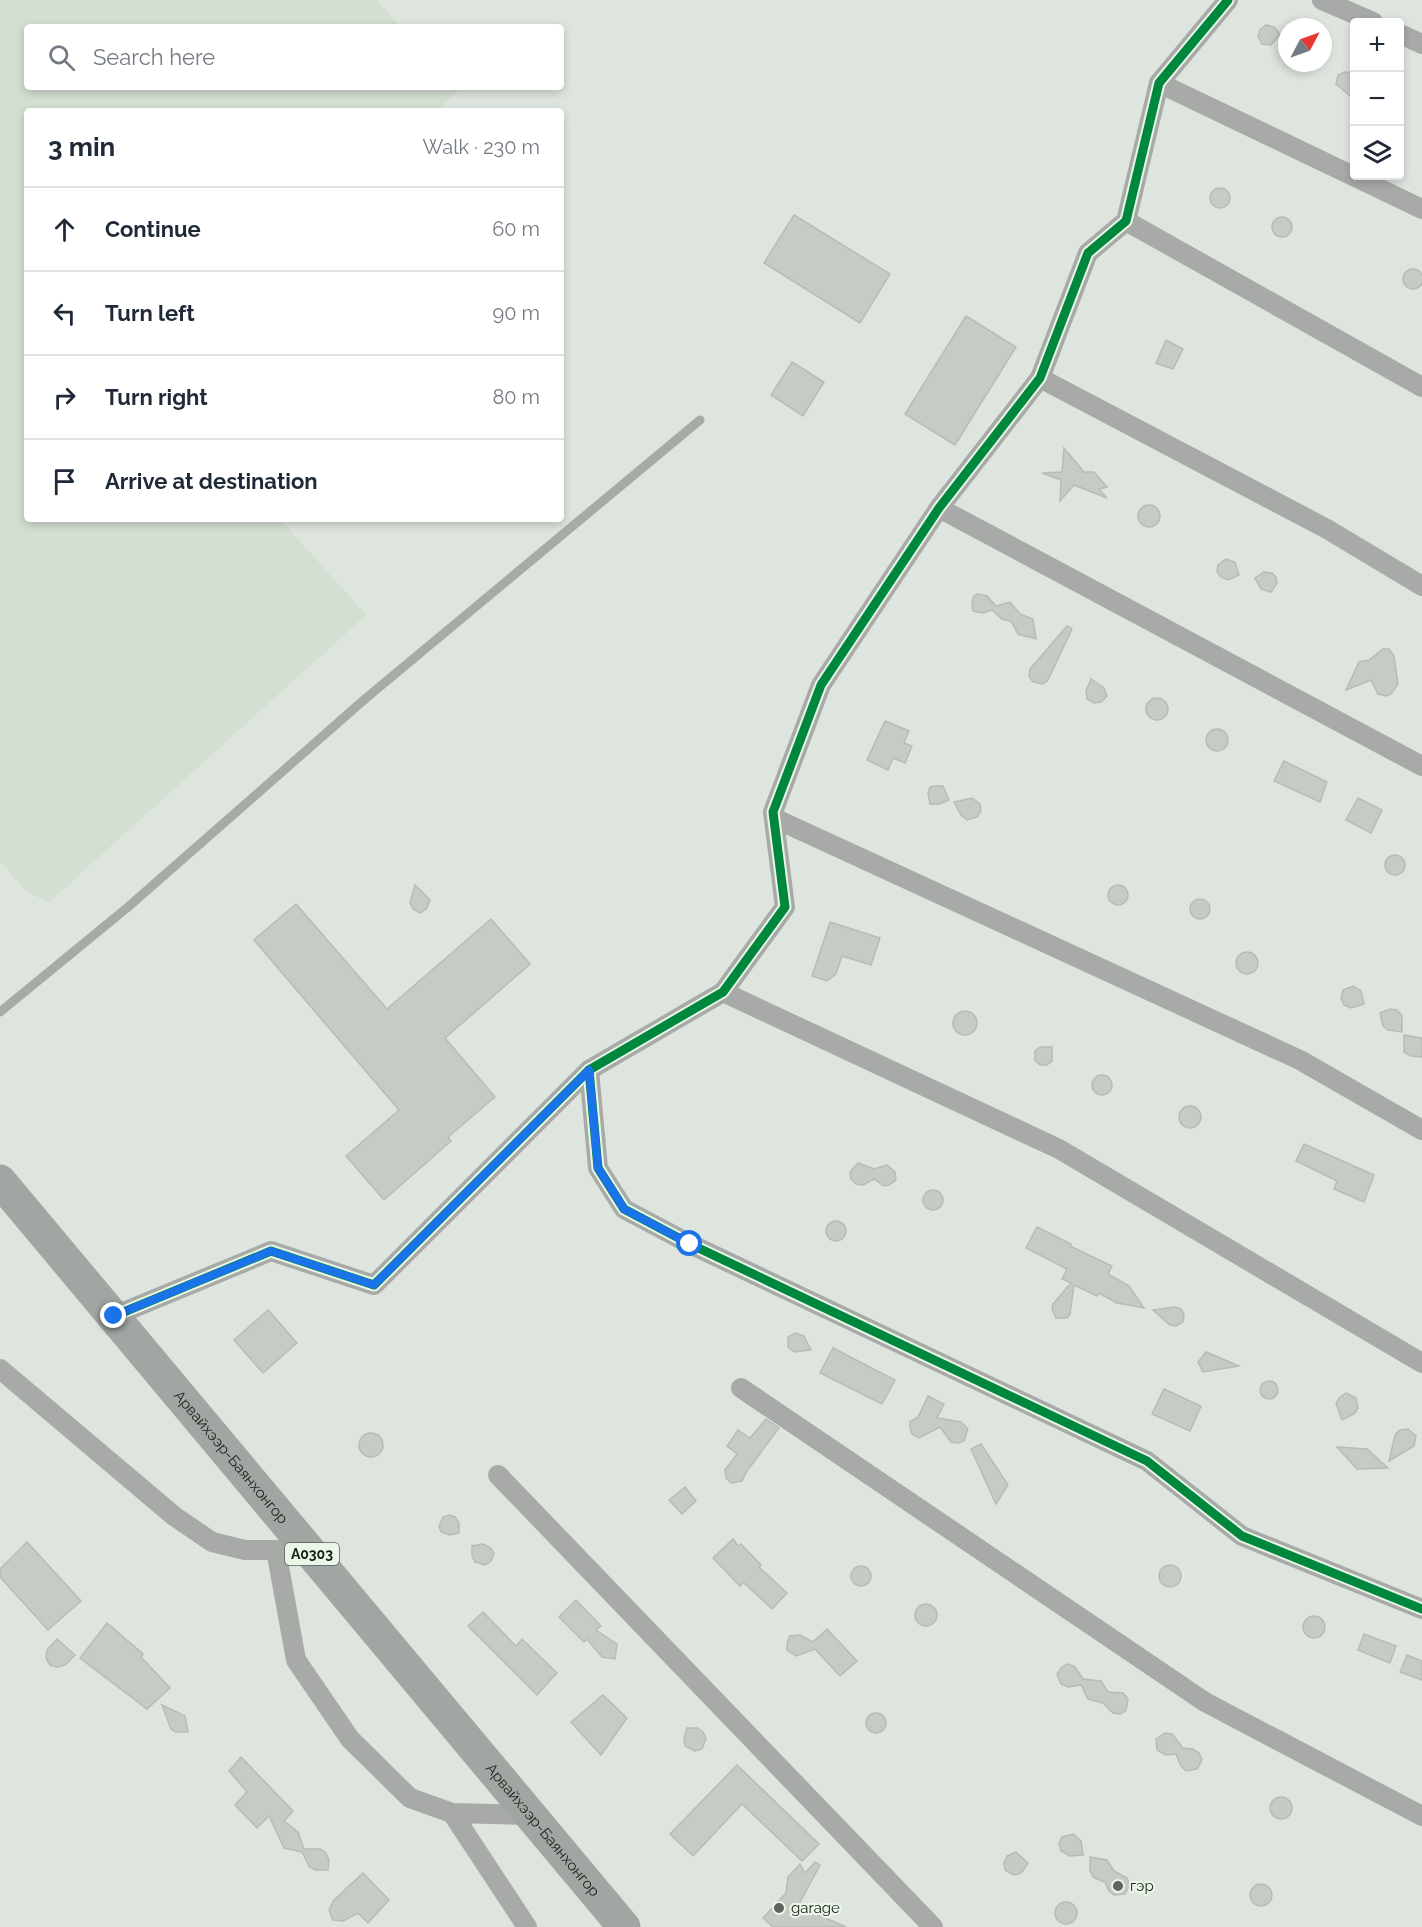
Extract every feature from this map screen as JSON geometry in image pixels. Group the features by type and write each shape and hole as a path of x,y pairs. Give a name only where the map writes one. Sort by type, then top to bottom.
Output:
{"highway":[{"name":"Арвайхээр-Баянхонгор","path":"0,1181 114,1316 292,1550 531,1815 624,1927"}],"street":[{"path":"114,1316 271,1251 374,1285 589,1070 723,992 785,906 773,812 821,685 939,508 1040,378 1088,253 1126,221 1160,83 1228,0"},
{"path":"1322,0 1364,18"},
{"path":"1404,36 1422,44"},
{"path":"1160,83 1422,209"},
{"path":"1126,221 1422,387"},
{"path":"1040,378 1327,529 1422,586"},
{"path":"939,508 1422,766"},
{"path":"774,818 1300,1060 1422,1130"},
{"path":"723,992 1059,1149 1422,1363"},
{"path":"589,1070 598,1168 624,1209 690,1244 1147,1461 1242,1536 1422,1609"},
{"path":"0,1369 174,1516 212,1542 245,1550 292,1550 296,1660 350,1739 410,1798 452,1813 531,1815"},
{"path":"741,1388 1205,1702 1422,1816"},
{"path":"498,1475 933,1927"},
{"path":"452,1813 527,1927"}],"lane":[{"path":"0,1012 128,907 365,699 700,420"}],"shaded area":[{"path":"0,0 377,0 398,24 24,24 24,90 458,91 439,108 24,108 24,522 283,522 366,615 48,903 24,889 0,861"}],"building":[{"path":"1266,25 1274,27 1278,32 1278,36 1271,45 1262,44 1258,36 1260,30"},
{"path":"1350,73 1350,96 1336,84 1338,75"},
{"path":"1220,188 1227,191 1230,198 1227,205 1220,208 1213,205 1210,198 1213,191"},
{"path":"794,215 890,274 860,323 764,263"},
{"path":"1282,217 1289,220 1292,227 1289,234 1282,237 1275,234 1272,227 1275,220"},
{"path":"1413,269 1420,272 1423,279 1420,286 1413,289 1406,286 1403,279 1406,272"},
{"path":"966,316 1016,347 955,445 905,414"},
{"path":"1166,340 1183,349 1173,369 1156,363"},
{"path":"792,362 824,382 803,416 771,395"},
{"path":"1064,448 1084,472 1094,472 1107,487 1099,489 1107,498 1074,485 1060,501 1061,480 1042,473 1062,472"},
{"path":"1149,505 1157,508 1160,516 1157,524 1149,527 1141,524 1138,516 1141,508"},
{"path":"1226,559 1235,562 1239,575 1228,580 1217,572 1218,565"},
{"path":"1264,572 1272,573 1276,577 1277,583 1271,592 1261,589 1255,578"},
{"path":"978,594 987,596 996,606 1010,602 1020,614 1033,619 1036,639 1018,634 1011,621 1002,619 992,610 983,613 973,611 972,601"},
{"path":"1067,626 1072,629 1048,680 1043,684 1033,682 1029,676 1030,669"},
{"path":"1383,649 1389,649 1394,656 1398,684 1391,694 1386,696 1378,694 1371,680 1346,690 1359,662 1369,660"},
{"path":"1091,679 1104,688 1107,696 1101,702 1094,703 1087,699 1086,691"},
{"path":"1157,698 1165,701 1168,709 1165,717 1157,720 1149,717 1146,709 1149,701"},
{"path":"885,721 909,731 904,743 912,746 905,763 893,758 888,770 867,760"},
{"path":"1217,729 1225,732 1228,740 1225,748 1217,751 1209,748 1206,740 1209,732"},
{"path":"1284,761 1327,782 1320,802 1274,781"},
{"path":"943,786 949,800 939,804 930,804 928,793 930,787"},
{"path":"972,798 980,804 981,811 977,817 967,820 961,815 954,802"},
{"path":"1358,798 1382,810 1371,833 1346,820"},
{"path":"1395,855 1402,858 1405,865 1402,872 1395,875 1388,872 1385,865 1388,858"},
{"path":"415,885 430,900 427,908 420,913 413,909 410,903"},
{"path":"1114,885 1122,885 1128,891 1128,899 1122,905 1114,905 1108,899 1108,891"},
{"path":"1196,899 1204,899 1210,905 1210,913 1204,919 1196,919 1190,913 1190,905"},
{"path":"296,904 387,1009 491,919 530,964 445,1038 495,1097 448,1137 451,1141 384,1200 346,1156 399,1110 254,940"},
{"path":"830,922 880,938 871,965 842,956 836,974 827,981 812,976"},
{"path":"1247,952 1255,955 1258,963 1255,971 1247,974 1239,971 1236,963 1239,955"},
{"path":"1353,986 1361,991 1364,1004 1351,1008 1344,1005 1341,998 1343,990"},
{"path":"1390,1009 1397,1010 1402,1016 1402,1032 1388,1030 1383,1026 1380,1013"},
{"path":"965,1011 974,1014 977,1023 974,1032 965,1035 956,1032 953,1023 956,1014"},
{"path":"1404,1035 1422,1038 1422,1057 1411,1056 1404,1052"},
{"path":"1040,1047 1052,1047 1052,1061 1047,1065 1040,1065 1035,1060 1035,1051"},
{"path":"1102,1075 1109,1078 1112,1085 1109,1092 1102,1095 1095,1092 1092,1085 1095,1078"},
{"path":"1190,1106 1198,1109 1201,1117 1198,1125 1190,1128 1182,1125 1179,1117 1182,1109"},
{"path":"1304,1144 1374,1175 1364,1202 1334,1189 1337,1181 1296,1161"},
{"path":"858,1163 874,1169 887,1165 895,1172 896,1180 884,1186 874,1179 863,1185 856,1184 851,1179 850,1172"},
{"path":"929,1190 937,1190 943,1196 943,1204 937,1210 929,1210 923,1204 923,1196"},
{"path":"836,1221 843,1224 846,1231 843,1238 836,1241 829,1238 826,1231 829,1224"},
{"path":"1037,1227 1112,1266 1108,1274 1129,1286 1144,1308 1117,1303 1099,1293 1097,1296 1074,1285 1070,1314 1067,1318 1056,1318 1052,1309 1053,1304 1071,1283 1062,1279 1067,1269 1026,1248"},
{"path":"1174,1307 1181,1309 1184,1314 1183,1322 1176,1326 1170,1325 1153,1310"},
{"path":"268,1310 297,1343 263,1373 234,1340"},
{"path":"796,1333 804,1336 811,1350 794,1352 788,1347 788,1337"},
{"path":"833,1348 895,1380 882,1404 820,1373"},
{"path":"1206,1352 1239,1366 1203,1372 1198,1362"},
{"path":"1265,1381 1273,1381 1278,1386 1276,1397 1265,1399 1260,1394 1260,1386"},
{"path":"1164,1389 1201,1406 1190,1431 1152,1414"},
{"path":"1346,1393 1356,1398 1358,1408 1354,1414 1342,1420 1336,1403"},
{"path":"928,1396 944,1404 937,1418 961,1422 968,1429 964,1441 951,1442 940,1427 919,1438 912,1434 910,1422 918,1417"},
{"path":"766,1419 779,1428 742,1481 731,1483 726,1478 725,1470 737,1454 727,1446 738,1430 750,1438"},
{"path":"1408,1429 1416,1436 1414,1446 1389,1461 1395,1435 1400,1430"},
{"path":"371,1433 376,1434 382,1440 382,1450 376,1456 371,1457 366,1456 360,1450 359,1445 360,1440 366,1434"},
{"path":"981,1444 1008,1485 996,1504 971,1449"},
{"path":"1337,1447 1367,1449 1388,1468 1357,1469"},
{"path":"685,1487 696,1501 682,1514 669,1500"},
{"path":"449,1515 455,1517 459,1523 459,1533 450,1535 441,1532 439,1526 443,1517"},
{"path":"733,1539 738,1546 741,1544 761,1565 759,1567 787,1593 772,1609 743,1582 740,1586 713,1558"},
{"path":"27,1542 81,1601 48,1630 0,1577 0,1569"},
{"path":"483,1544 491,1548 494,1554 491,1561 485,1565 475,1562 472,1556 472,1546"},
{"path":"1170,1565 1178,1568 1181,1576 1178,1584 1170,1587 1162,1584 1159,1576 1162,1568"},
{"path":"857,1566 865,1566 871,1572 871,1580 865,1586 857,1586 851,1580 851,1572"},
{"path":"576,1600 601,1626 596,1630 617,1644 615,1659 602,1657 587,1639 584,1642 559,1617"},
{"path":"926,1604 934,1607 937,1615 934,1623 926,1626 918,1623 915,1615 918,1607"},
{"path":"483,1612 516,1646 522,1639 557,1673 537,1695 468,1626"},
{"path":"1314,1616 1322,1619 1325,1627 1322,1635 1314,1638 1306,1635 1303,1627 1306,1619"},
{"path":"107,1623 143,1654 141,1657 170,1688 147,1709 80,1658"},
{"path":"827,1629 857,1661 840,1676 815,1649 796,1656 787,1650 790,1636 800,1635 813,1642"},
{"path":"1364,1634 1396,1646 1390,1663 1358,1650"},
{"path":"57,1639 75,1655 65,1665 57,1667 50,1665 46,1658 47,1650"},
{"path":"1407,1655 1422,1661 1422,1680 1400,1672"},
{"path":"1067,1664 1074,1666 1083,1679 1101,1681 1108,1692 1123,1693 1128,1699 1126,1710 1121,1714 1113,1713 1103,1703 1088,1699 1081,1685 1068,1687 1061,1684 1057,1674"},
{"path":"603,1695 627,1718 601,1755 571,1722"},
{"path":"162,1705 185,1716 188,1732 176,1732 171,1729"},
{"path":"876,1713 883,1716 886,1723 883,1730 876,1733 869,1730 866,1723 869,1716"},
{"path":"687,1728 697,1728 703,1732 706,1739 702,1749 695,1751 685,1746 684,1738"},
{"path":"1165,1733 1172,1734 1183,1748 1193,1749 1199,1753 1202,1760 1197,1769 1186,1771 1176,1754 1166,1755 1157,1750 1156,1739"},
{"path":"241,1757 293,1811 284,1821 298,1832 304,1849 320,1849 326,1853 329,1860 328,1870 315,1870 309,1866 302,1852 284,1848 269,1816 257,1828 235,1805 247,1792 229,1771"},
{"path":"737,1765 819,1844 802,1861 742,1804 693,1856 670,1834"},
{"path":"1281,1797 1289,1800 1292,1808 1289,1816 1281,1819 1273,1816 1270,1808 1273,1800"},
{"path":"1073,1834 1081,1841 1083,1855 1070,1856 1061,1851 1059,1844 1062,1837"},
{"path":"1016,1852 1028,1863 1021,1873 1014,1875 1005,1870 1004,1863 1007,1856"},
{"path":"1090,1857 1107,1860 1114,1871 1127,1878 1130,1885 1125,1894 1114,1895 1109,1891 1105,1882 1094,1878 1090,1871"},
{"path":"815,1862 820,1865 798,1906 846,1927 773,1927 763,1918 786,1893 788,1877 800,1864 805,1873"},
{"path":"363,1873 389,1900 368,1923 358,1913 343,1921 333,1920 329,1910 334,1900"},
{"path":"1261,1884 1269,1887 1272,1895 1269,1903 1261,1906 1253,1903 1250,1895 1253,1887"},
{"path":"1066,1902 1074,1905 1077,1913 1074,1921 1066,1924 1058,1921 1055,1913 1058,1905"}],"cycle path":[{"path":"114,1316 271,1251 374,1285 589,1070 723,992 785,907 773,812 821,685 939,508 1040,378 1088,253 1126,221 1159,83 1228,0"},
{"path":"589,1070 598,1168 624,1209 690,1244 1147,1461 1242,1536 1422,1609"}],"place":[{"name":"гэр","path":"1118,1886"},
{"name":"garage","path":"779,1908"}],"route":[{"path":"114,1316 271,1251 374,1285 589,1070 598,1168 624,1209 690,1244"}]}
